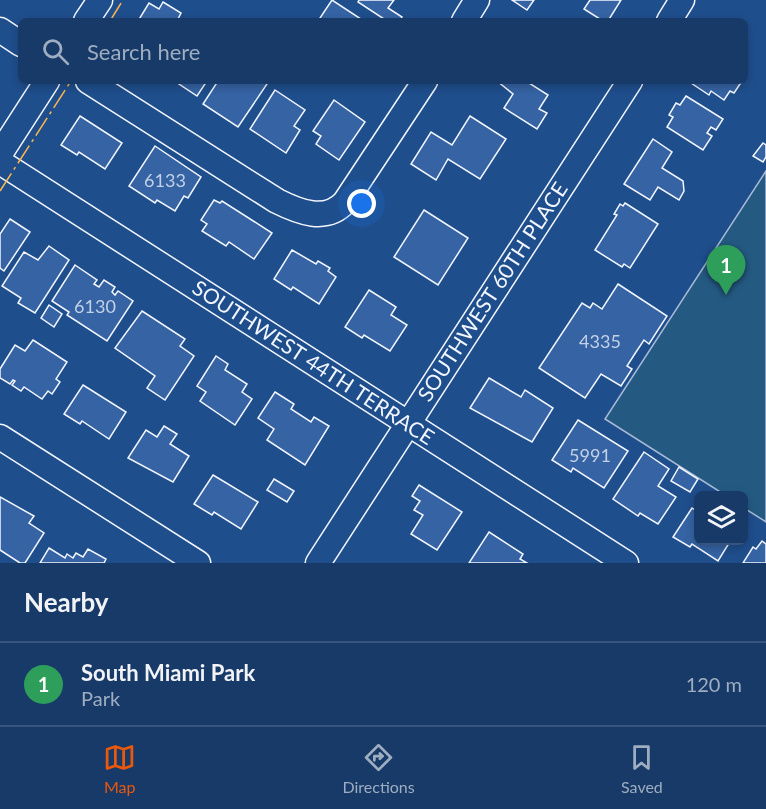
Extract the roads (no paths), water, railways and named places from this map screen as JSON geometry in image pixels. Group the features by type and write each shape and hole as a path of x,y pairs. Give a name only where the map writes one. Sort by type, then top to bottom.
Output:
{"street":[{"path":"88,18 100,0"},
{"path":"466,18 477,0"},
{"path":"671,18 682,0"},
{"path":"0,30 18,42"},
{"path":"0,154 45,84"},
{"path":"93,84 277,201 298,211 317,214 334,212 345,202 423,84"},
{"name":"SOUTHWEST 60TH PLACE","path":"318,563 628,84"},
{"name":"SOUTHWEST 44TH TERRACE","path":"0,162 626,563"},
{"path":"0,437 198,563"}],"place":[{"name":"South Miami Park","path":"726,295"}]}
